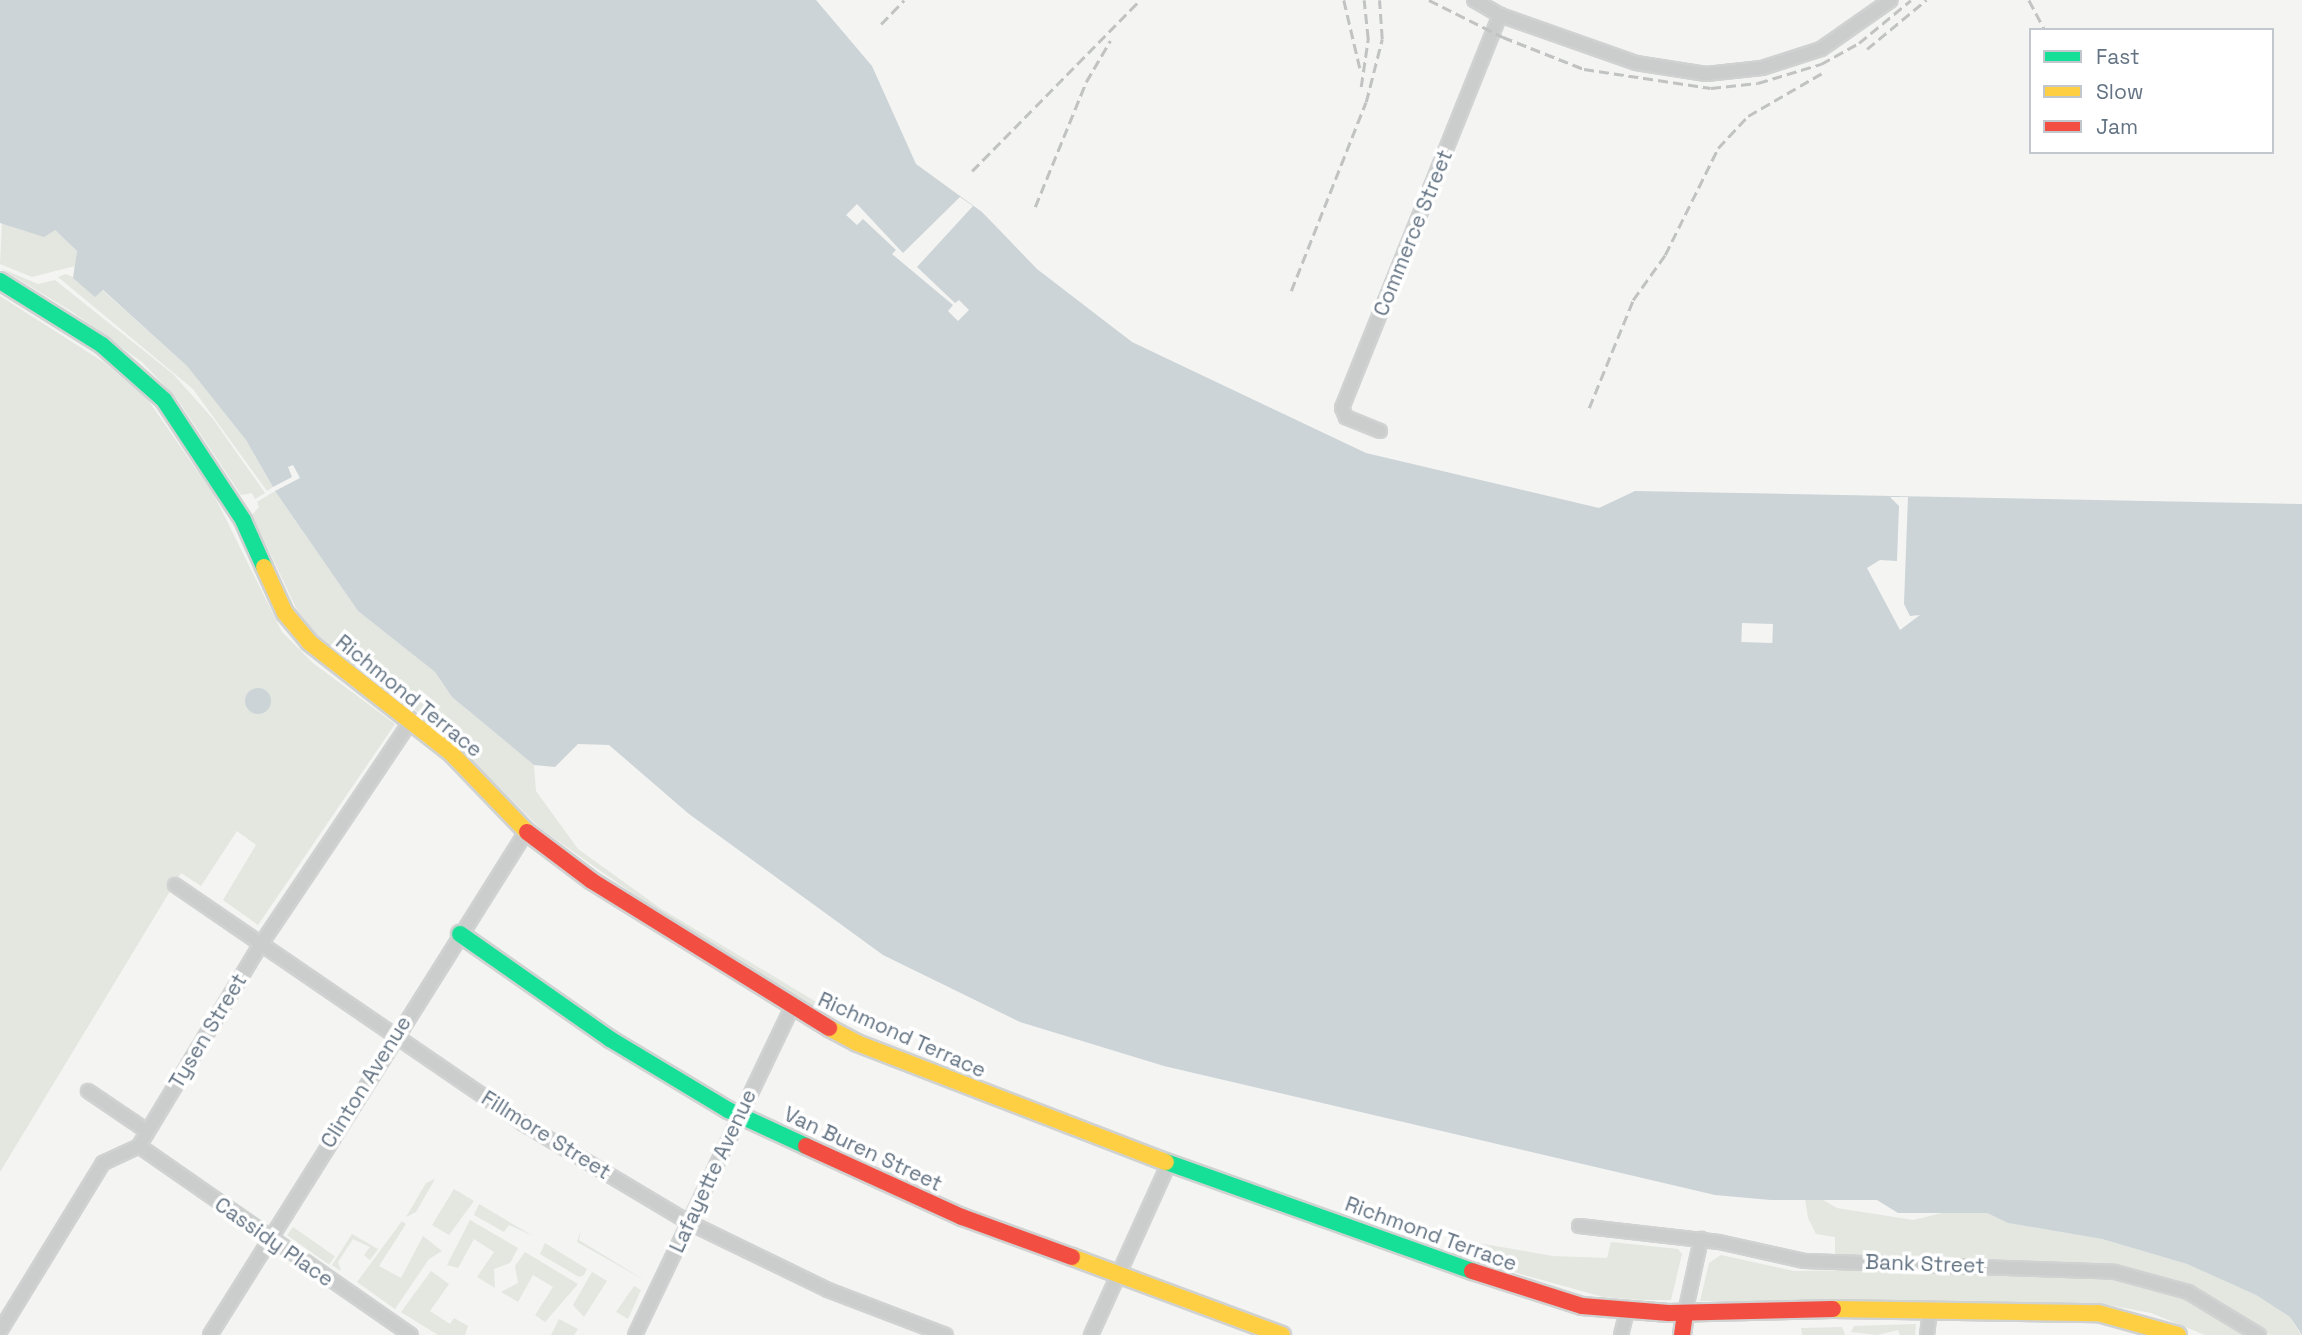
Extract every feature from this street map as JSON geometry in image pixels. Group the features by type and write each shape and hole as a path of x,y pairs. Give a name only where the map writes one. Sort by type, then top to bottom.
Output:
{"main road":[{"name":"Richmond Terrace","path":"0,281 102,345 156,390 243,520 289,620 309,642 457,759 526,832 643,916 792,1008 927,1073 1169,1163 1522,1288 1583,1306 1685,1313 1762,1308 2056,1313 2122,1317 2178,1335"},
{"name":"Van Buren Street","path":"460,934 610,1039 739,1114 868,1178 1251,1330 1282,1335"},
{"path":"1682,1335 1685,1313"},
{"name":"Richmond Terrace","path":"2056,1313 2152,1335"}],"street":[{"path":"1474,0 1500,15 1636,63 1671,71 1735,73 1821,49 1891,0"},
{"name":"Commerce Street","path":"1380,431 1346,417 1342,408 1500,15"},
{"name":"Tysen Street","path":"139,1146 261,944 411,721"},
{"name":"Clinton Avenue","path":"210,1335 394,1036 526,832"},
{"name":"Fillmore Street","path":"175,885 522,1123 688,1222 828,1290 946,1335"},
{"name":"Lafayette Avenue","path":"641,1333 688,1222 792,1008"},
{"path":"88,1091 147,1131"},
{"path":"0,1331 103,1163 139,1146"},
{"name":"Cassidy Place","path":"139,1146 269,1239 411,1335"},
{"path":"1091,1335 1169,1163"},
{"name":"Bank Street","path":"1579,1226 1701,1239 1805,1261 2090,1269 2129,1274 2188,1292 2259,1335"},
{"path":"1685,1313 1701,1239"},
{"path":"1622,1335 1627,1311"},
{"path":"1927,1335 1930,1311"}],"shaded area":[{"path":"0,0 816,0 872,66 916,164 982,212 1037,269 1132,342 1366,453 1599,508 1635,491 2302,504 2302,1335 2290,1317 2256,1295 2187,1264 2102,1239 2008,1223 1987,1213 1898,1213 1877,1200 1771,1200 1715,1195 1164,1066 1020,1022 883,955 689,814 609,745 578,744 555,767 534,765 452,697 435,672 358,611 275,491 300,478 293,465 288,467 292,477 273,487 246,440 187,366 103,290 95,297 73,278 77,251 55,230 44,237 0,223"},
{"path":"2,223 25,231 55,230 77,251 75,266 32,277 0,264"},
{"path":"0,268 38,284 55,280 173,374 213,419 265,493 255,499 252,493 241,495 178,400 142,362 71,311"},
{"path":"66,274 102,290 187,366 246,440 273,487 267,491 193,389 58,277"},
{"path":"0,296 105,363 148,400 214,495 282,632 313,663 395,724 258,925 223,900 256,845 237,831 201,886 181,873 0,1172"},
{"path":"275,491 358,611 435,672 452,697 534,765 536,791 578,849 660,908 818,1003 818,1009 669,919 541,829 442,731 313,631 297,610 252,515 259,507 257,502"},
{"path":"258,688 267,692 271,701 267,710 258,714 249,710 245,701 249,692"},
{"path":"435,1179 416,1212 406,1217 426,1183"},
{"path":"454,1189 474,1201 449,1235 432,1225"},
{"path":"1820,1198 1837,1208 1913,1220 1942,1213 1987,1213 2008,1223 2102,1239 2187,1264 2256,1295 2290,1317 2301,1335 2270,1335 2196,1288 2124,1266 1835,1255 1835,1237 1816,1234 1808,1218 1805,1199"},
{"path":"479,1204 533,1236 509,1225 504,1232 474,1215"},
{"path":"470,1220 518,1248 510,1263 494,1269 495,1288 477,1277 494,1252 474,1239 458,1268 447,1265"},
{"path":"402,1221 406,1224 379,1266 401,1278 423,1236 442,1251 429,1259 395,1309 357,1282"},
{"path":"293,1227 335,1256 329,1264 287,1235"},
{"path":"581,1230 579,1240 646,1281 577,1242"},
{"path":"352,1234 378,1249 370,1260 364,1255 370,1247 353,1239 338,1262 341,1271 332,1265"},
{"path":"1460,1240 1553,1256 1607,1258 1611,1242 1678,1249 1682,1254 1671,1300 1644,1300 1603,1297 1492,1266 1457,1253"},
{"path":"545,1243 587,1269 584,1275 579,1277 540,1254"},
{"path":"525,1252 578,1284 545,1322 535,1315 553,1287 533,1275 518,1302 501,1292 518,1283 515,1266"},
{"path":"1721,1255 1794,1271 1949,1269 2103,1275 2177,1293 2248,1335 2205,1335 2151,1313 2098,1303 1700,1301 1709,1263"},
{"path":"431,1271 449,1284 430,1311 450,1324 454,1318 468,1326 465,1335 438,1335 401,1312"},
{"path":"592,1272 607,1281 584,1317 573,1305"},
{"path":"634,1286 641,1290 628,1319 616,1312"},
{"path":"559,1319 578,1329 574,1335 551,1335"},
{"path":"1916,1324 1915,1335 1900,1335 1898,1330 1877,1335 1851,1332 1854,1326"},
{"path":"1842,1327 1845,1335 1802,1335 1801,1328"}],"pier":[{"path":"960,197 973,206 917,267 955,303 959,300 969,310 958,321 948,311 953,305 892,254 896,250 863,219 857,225 846,215 857,204 903,253"},
{"path":"1890,497 1908,497 1904,604 1910,616 1920,615 1900,630 1867,568 1880,560 1897,561 1899,506"},
{"path":"1742,623 1773,624 1772,643 1741,642"}],"railway":[{"path":"881,24 904,0"},
{"path":"972,171 1140,0"},
{"path":"1344,0 1360,68"},
{"path":"1361,87 1368,39 1364,0"},
{"path":"1291,291 1366,102 1382,39 1379,0"},
{"path":"1429,0 1503,37 1584,69 1711,88 1758,83 1821,64 1859,43 1911,0"},
{"path":"1867,49 1926,0"},
{"path":"2029,0 2044,28"},
{"path":"1035,207 1086,82 1110,41"},
{"path":"1589,408 1633,300 1665,255 1718,148 1748,116 1824,72"}],"traffic: fast":[{"path":"0,281 102,345 164,400 243,520 264,567"},
{"path":"460,934 610,1039 728,1110 806,1146"},
{"path":"1166,1162 1472,1271"}],"traffic: slow":[{"path":"264,567 285,613 309,642 451,753 527,832"},
{"path":"829,1028 857,1043 1166,1162"},
{"path":"1072,1257 1282,1335"},
{"path":"1833,1309 2098,1313 2178,1335"}],"traffic: jam":[{"path":"527,832 592,881 829,1028"},
{"path":"806,1146 962,1217 1072,1257"},
{"path":"1472,1271 1582,1306 1669,1313 1833,1309"},
{"path":"1682,1335 1685,1313"}]}
